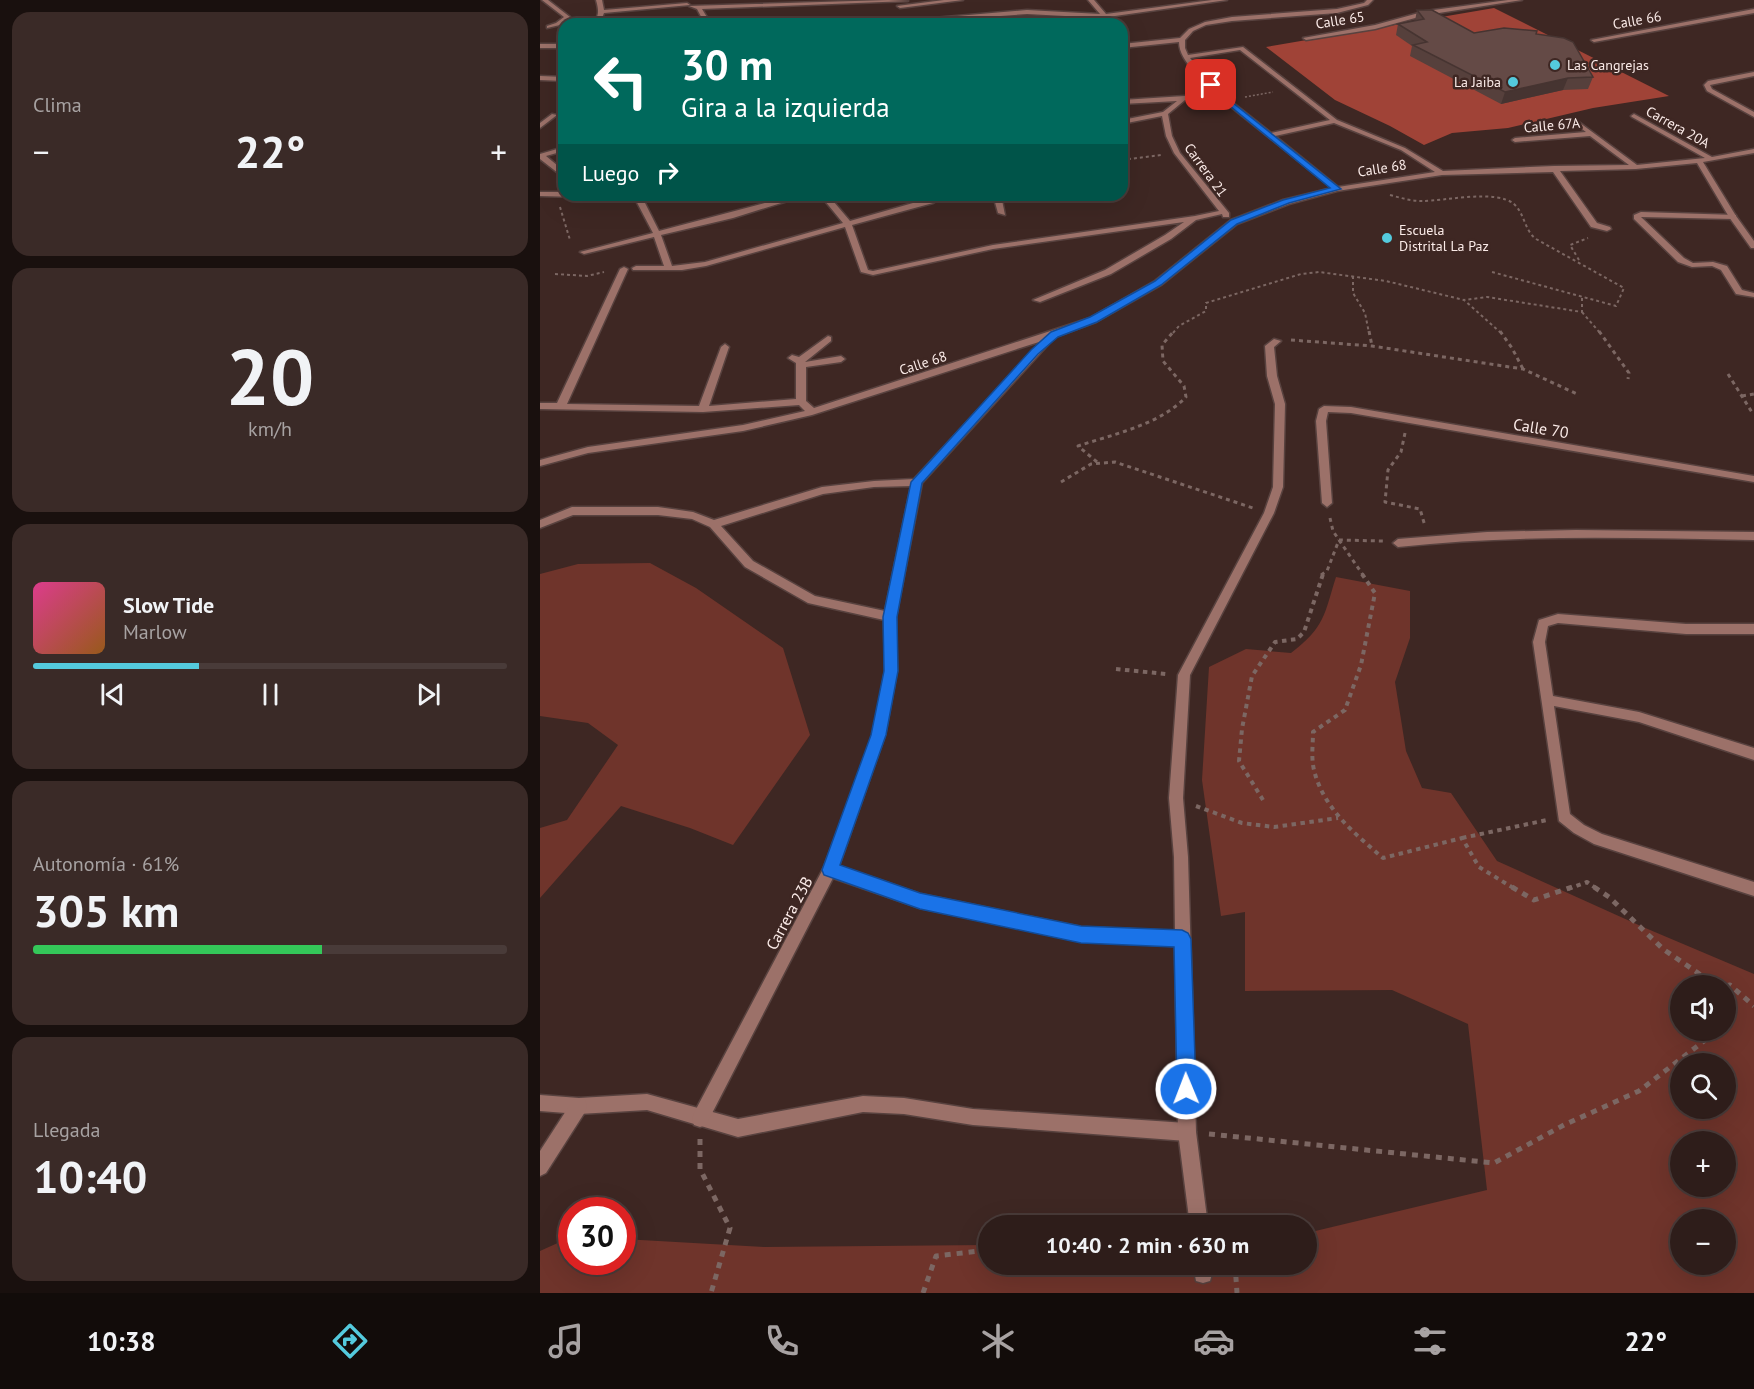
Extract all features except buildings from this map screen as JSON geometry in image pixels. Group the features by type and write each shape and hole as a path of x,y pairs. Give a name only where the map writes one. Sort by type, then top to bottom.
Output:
{"street":[{"path":"545,0 566,18"},
{"path":"598,0 602,12 600,18"},
{"path":"680,0 687,5"},
{"path":"602,12 687,5 699,8 779,2 960,0"},
{"path":"1091,0 1103,16"},
{"path":"948,18 1027,12 1103,16 1224,0"},
{"path":"1337,189 1224,98 1186,57 1182,48 1182,40 1191,30 1205,24 1232,19 1337,10 1366,4 1370,0"},
{"name":"Calle 65","path":"1306,38 1396,23 1426,13 1519,0"},
{"path":"894,12 904,2"},
{"path":"699,8 704,18"},
{"name":"Calle 66","path":"1594,40 1754,12"},
{"path":"549,27 558,24"},
{"path":"540,28 558,27"},
{"path":"1128,45 1182,40"},
{"path":"540,46 558,46"},
{"path":"1186,57 1241,48 1335,121 1403,149 1442,173"},
{"path":"1754,74 1710,82 1707,85 1709,90 1754,115"},
{"path":"540,78 558,79"},
{"path":"1128,102 1224,98"},
{"path":"1128,121 1165,114 1183,99"},
{"name":"Carrera 21","path":"1165,114 1169,136 1177,153 1222,212 1234,222"},
{"path":"540,126 554,115"},
{"name":"Carrera 20A","path":"1634,116 1710,159"},
{"path":"1272,135 1335,121"},
{"path":"1576,122 1636,167"},
{"name":"Calle 67A","path":"1515,140 1591,134"},
{"path":"541,156 558,151"},
{"name":"Calle 68","path":"540,463 588,450 742,428 812,412 1054,334 1094,320 1158,283 1234,222 1286,202 1337,189 1442,173 1636,167 1699,161 1754,151"},
{"path":"541,156 558,170"},
{"path":"1699,161 1733,217 1754,246"},
{"path":"1554,168 1594,225 1607,230"},
{"path":"540,194 558,195"},
{"path":"640,201 657,234 669,268"},
{"path":"584,252 781,201"},
{"path":"829,201 848,224 865,272 873,273 993,247 1195,218 1222,212"},
{"path":"636,268 669,268 706,264 930,201"},
{"path":"999,201 1002,213"},
{"path":"1733,217 1641,214 1637,217 1681,260 1692,265 1719,265 1724,268 1739,292 1754,296"},
{"path":"1037,300 1108,272 1161,242 1195,218"},
{"path":"561,406 624,269"},
{"path":"714,524 822,491 874,484 917,482 1054,334"},
{"path":"797,361 828,339"},
{"path":"1198,1215 1187,1132 1181,857 1176,798 1184,675 1269,513 1278,486 1280,404 1272,376 1269,346 1277,341"},
{"path":"703,409 725,347"},
{"path":"797,361 841,359"},
{"path":"797,361 801,402 812,412"},
{"path":"540,406 703,409 801,402"},
{"name":"Calle 70","path":"1327,503 1321,421 1324,409 1351,410 1754,479"},
{"name":"Carrera 23B","path":"700,1119 830,870 879,735 891,671 890,617 917,482"},
{"path":"540,524 572,511 658,511 693,516 714,524 749,564 812,600 890,617"},
{"path":"1398,543 1507,534 1754,536"},
{"path":"1754,629 1686,628 1558,618 1543,623 1539,642 1564,817 1579,829 1599,839 1754,889"},
{"path":"1549,700 1639,717 1754,754"},
{"path":"830,870 920,901 1070,932 1182,939"},
{"path":"540,1102 579,1106 647,1102 738,1128 863,1104 904,1106 973,1117 1187,1132"},
{"path":"540,1167 579,1106"}],"path":[{"path":"1224,98 1292,89"},
{"path":"1128,159 1177,153"},
{"path":"1368,184 1403,200 1418,202 1466,198 1510,201 1517,206 1529,233 1544,244 1581,262 1624,288 1616,306 1492,272"},
{"path":"563,201 559,208 570,240"},
{"path":"1581,262 1572,252 1570,245 1607,230"},
{"path":"555,274 587,276 624,269"},
{"path":"1097,462 1078,446 1141,424 1181,405 1186,397 1184,386 1163,361 1162,345 1179,326 1206,311 1206,303 1221,296 1262,288 1307,273 1353,276 1457,296 1503,333 1516,350 1523,369"},
{"path":"1353,276 1353,293 1365,313 1372,346"},
{"path":"1582,296 1582,312 1609,344 1629,373 1628,379"},
{"path":"1464,300 1487,297 1582,312"},
{"path":"1277,341 1286,339 1372,346 1523,369 1577,393"},
{"path":"1728,374 1753,414"},
{"path":"1742,396 1754,394"},
{"path":"1405,420 1405,435 1401,453 1388,470 1385,502 1420,509 1426,531 1425,540"},
{"path":"1061,482 1086,465 1107,459 1269,513"},
{"path":"1327,503 1333,531 1375,593 1361,665 1345,710 1313,732 1314,768 1323,796 1338,818 1383,858 1462,838 1564,817"},
{"path":"1339,540 1398,543"},
{"path":"1263,800 1239,761 1242,729 1252,676 1275,642 1297,639 1304,632 1321,575 1327,571 1339,540"},
{"path":"1116,669 1184,675"},
{"path":"1176,798 1242,823 1274,828 1338,818"},
{"path":"1462,838 1479,867 1534,900 1587,882 1618,905 1663,949 1701,975"},
{"path":"1736,990 1754,1006"},
{"path":"1187,1132 1494,1163 1564,1125 1639,1091 1704,1041"},
{"path":"700,1119 700,1168 730,1228 711,1293"},
{"path":"923,1293 936,1256 978,1251"},
{"path":"1236,1275 1237,1293"}],"shaded area":[{"path":"1494,8 1669,96 1593,108 1508,128 1452,133 1424,145 1335,100 1266,47"},
{"path":"650,563 696,588 783,648 810,735 733,845 690,828 621,806 540,898 540,828 567,820 618,745 588,723 540,716 540,574 578,564"},
{"path":"1336,577 1410,591 1410,638 1395,682 1406,751 1422,788 1451,793 1497,861 1754,974 1754,1293 540,1293 540,1251 558,1243 558,1275 636,1275 636,1240 764,1247 978,1245 978,1275 1317,1275 1317,1231 1487,1190 1468,1024 1392,990 1245,991 1245,912 1221,916 1202,780 1209,667 1246,649 1291,653 1311,636 1325,611"}],"place":[{"name":"Las Cangrejas","path":"1555,65"},
{"name":"La Jaiba","path":"1513,82"},
{"name":"Escuela Distrital La Paz","path":"1387,238"}],"route":[{"path":"1186,1089 1182,939 1081,934 920,901 830,870 879,735 891,671 890,617 917,482 1054,334 1094,320 1158,283 1234,222 1286,202 1337,189 1221,96 1211,85"}]}
